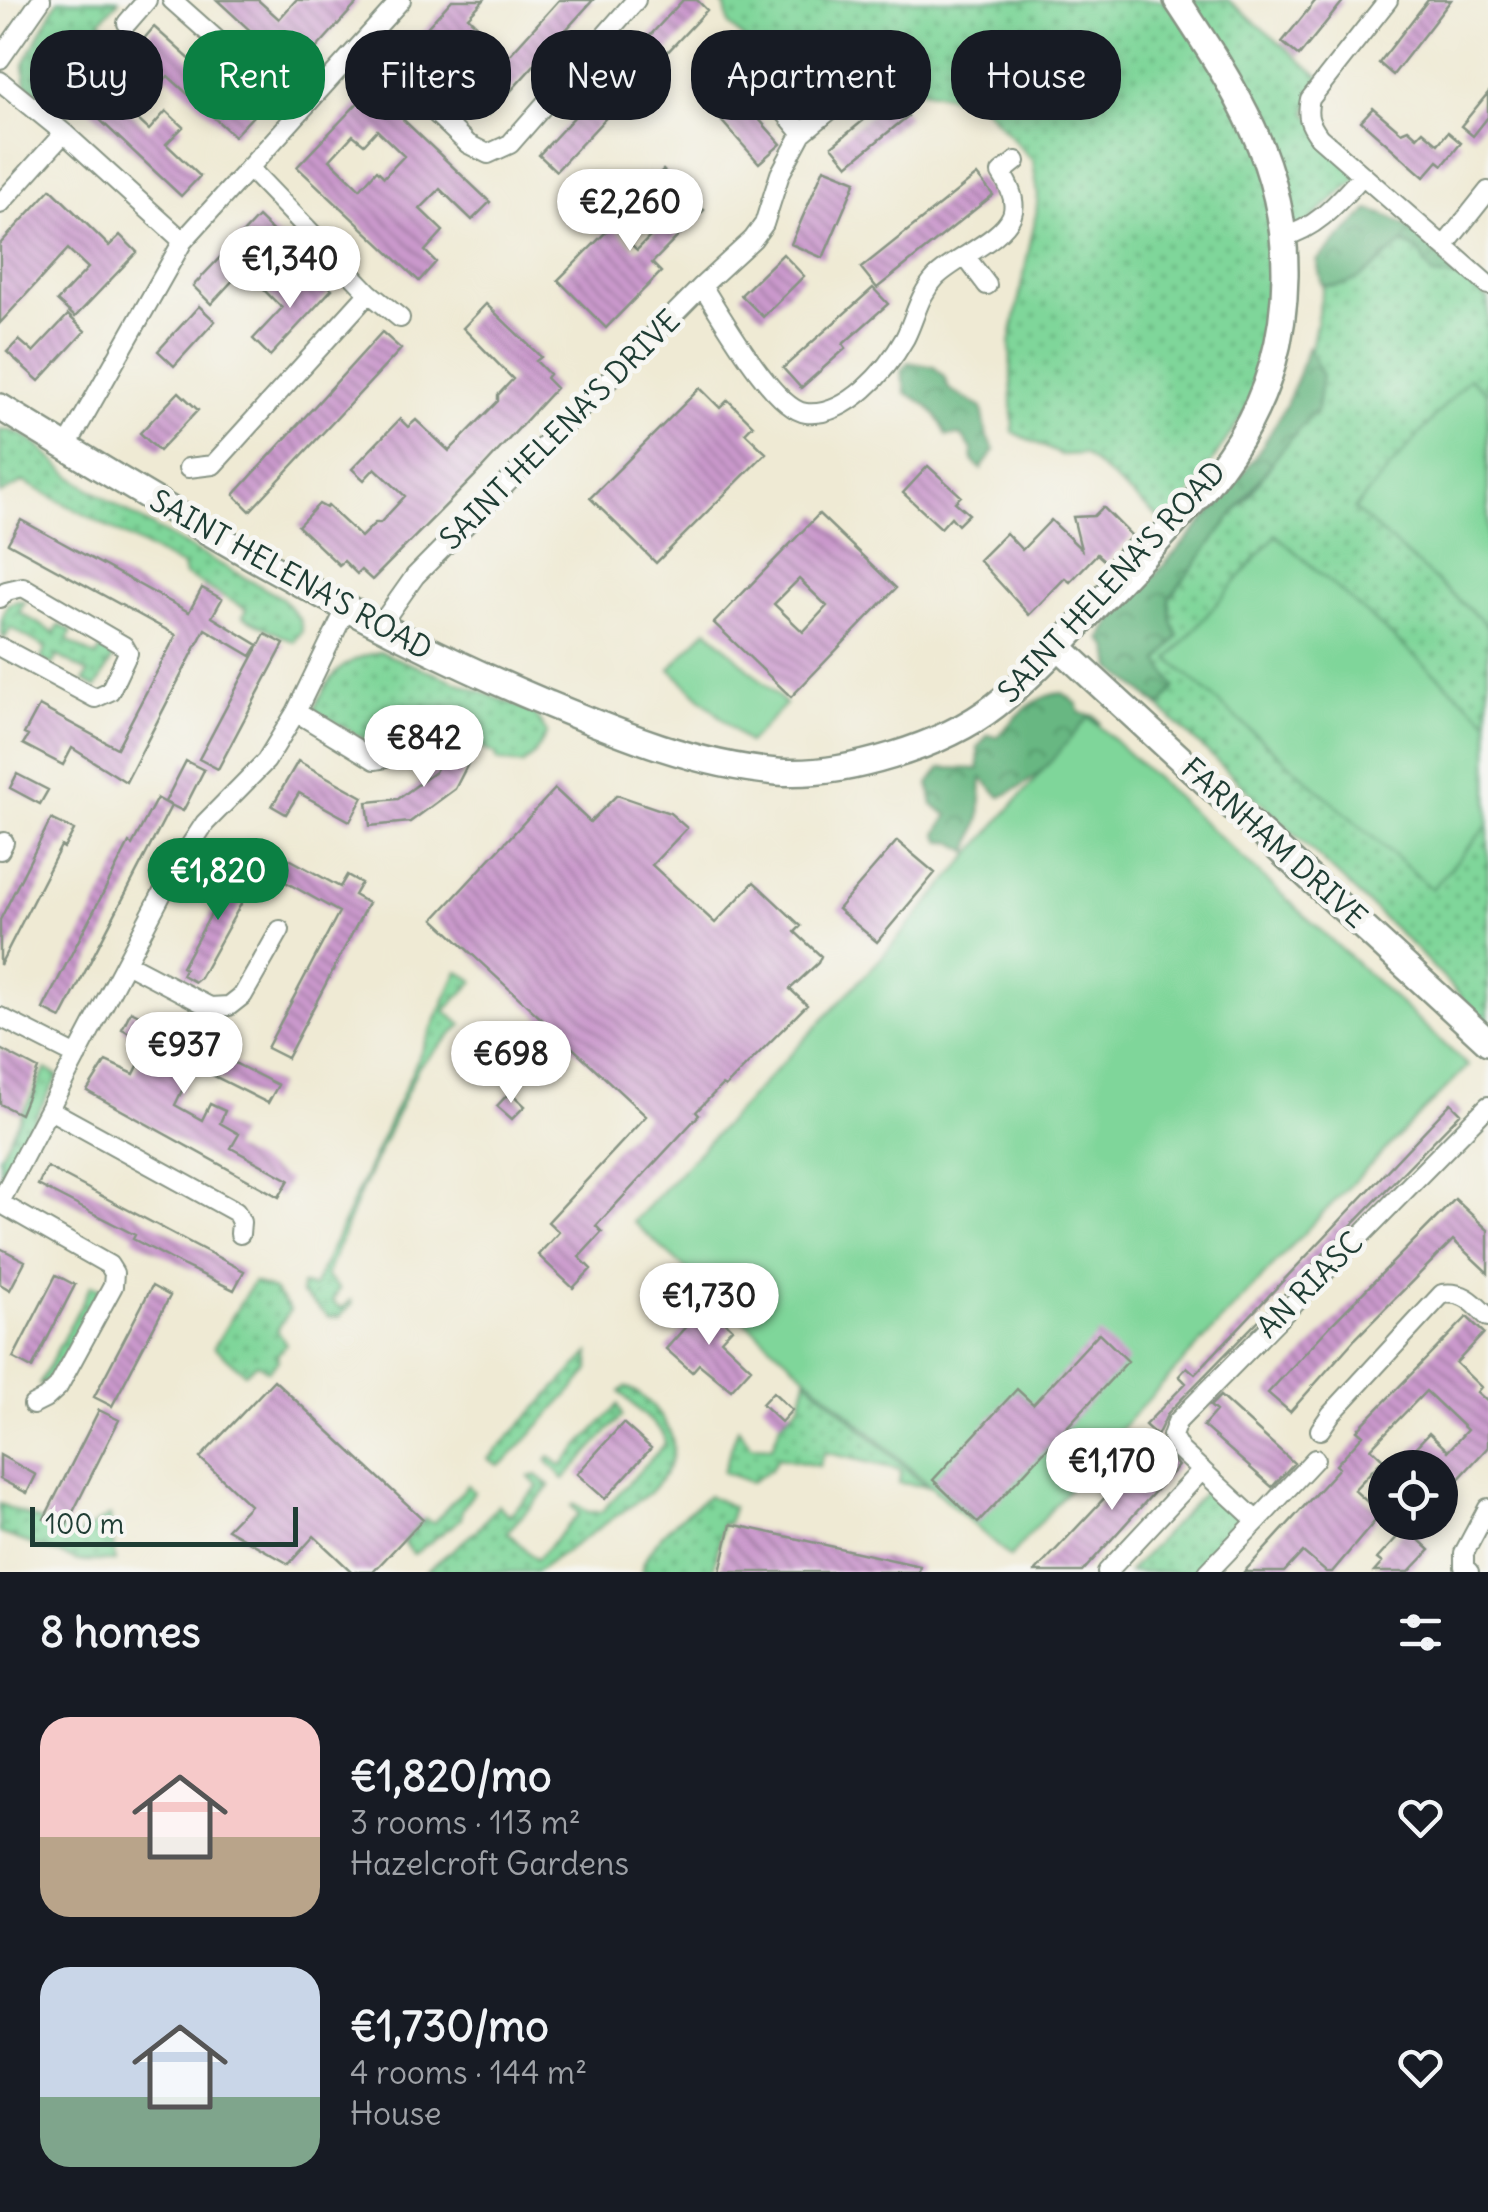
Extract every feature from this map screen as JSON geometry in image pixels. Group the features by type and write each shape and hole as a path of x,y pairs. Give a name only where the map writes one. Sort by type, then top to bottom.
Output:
{"street":[{"path":"0,58 41,0"},
{"path":"127,23 147,0"},
{"path":"172,0 206,30"},
{"path":"373,30 400,0"},
{"path":"443,120 468,144 488,154 510,144 636,0"},
{"name":"SAINT HELENA'S ROAD","path":"0,408 380,627 476,674 655,746 729,766 813,772 846,767 946,734 995,706 1058,646 1211,484 1236,448 1268,377 1280,329 1285,273 1279,200 1250,118 1177,0"},
{"path":"1388,0 1310,99 1306,113 1309,124 1488,285"},
{"path":"325,83 345,61"},
{"path":"0,82 183,241"},
{"path":"66,448 183,241 292,120"},
{"path":"791,120 802,133"},
{"name":"SAINT HELENA'S DRIVE","path":"380,627 416,576 702,286 754,239 764,224 780,174 802,133 818,120"},
{"path":"0,204 64,134"},
{"path":"702,286 786,406 805,413 825,411 848,402 874,378 905,337 920,297 938,274 1005,227 1014,212 1011,188 1001,174 1016,161"},
{"path":"249,168 369,293 400,318"},
{"path":"1283,237 1324,218 1363,175"},
{"path":"1445,246 1488,191"},
{"path":"965,256 987,285"},
{"path":"188,468 214,465 369,293"},
{"path":"0,598 6,591 23,587 128,652 110,690 95,698 0,647"},
{"path":"33,1405 58,1387 113,1286 114,1273 109,1266 0,1203 176,867 205,823 266,761 296,712 346,609"},
{"name":"FARNHAM DRIVE","path":"1058,646 1488,1042"},
{"path":"296,712 375,760 398,753 404,735"},
{"path":"126,963 210,1007 229,1006 243,995 280,930"},
{"path":"0,1018 77,1056"},
{"name":"AN RIASC","path":"1256,1521 1180,1450 1172,1436 1177,1422 1488,1106"},
{"path":"50,1110 236,1212 241,1222 240,1234"},
{"path":"1320,1430 1442,1294 1466,1296 1488,1317"},
{"path":"1208,1572 1315,1459"},
{"path":"1108,1572 1202,1470"},
{"path":"1463,1570 1464,1553 1488,1508"}],"green space":[{"path":"58,0 119,0 100,21 109,30 42,30"},
{"path":"718,0 1228,0 1324,80 1306,112 1362,175 1295,233 1268,377 1169,527 1084,454 1061,455 1013,432 1010,343 1038,194 1033,161 995,120 1121,120 1121,30 951,30 951,96 931,92 931,30 734,30 729,25 725,7"},
{"path":"30,53 30,87 26,84 24,64"},
{"path":"1369,210 1395,220 1419,236 1458,278 1432,275 1419,252 1404,242 1357,279 1335,286 1322,285 1317,261"},
{"path":"1389,233 1442,261 1488,300 1488,1025 1412,945 1121,671 1186,566 1251,494 1271,465 1302,394 1324,283"},
{"path":"1308,347 1322,374 1317,410 1289,440 1169,599 1178,636 1159,661 1175,687 1161,706 1112,668 1109,648 1101,639 1111,622 1206,519 1250,464 1286,405"},
{"path":"908,362 934,367 949,389 982,408 987,438 995,450 981,469 973,462 972,449 961,435 947,436 931,410 906,393 901,371"},
{"path":"1469,378 1488,394 1488,626 1354,509"},
{"path":"0,430 31,440 75,479 100,495 282,598 300,620 302,631 294,642 243,617 246,609 185,575 183,567 24,482 0,494"},
{"path":"1276,535 1488,720 1488,825 1432,889 1169,659"},
{"path":"25,602 19,612 54,633 59,625 72,631 67,640 96,657 101,649 114,656 96,688 84,681 88,673 58,656 52,665 41,659 46,648 11,628 4,639 4,612 8,604"},
{"path":"707,629 786,704 748,743 670,669"},
{"path":"380,652 533,712 547,733 534,755 522,765 496,760 497,755 436,726 411,721 402,713 386,716 375,729 386,741 380,748 314,710 338,671 356,659"},
{"path":"1063,693 1077,704 1080,713 1095,716 1101,724 1089,717 1060,752 1014,791 1000,797 982,778 980,817 969,852 953,842 942,842 937,834 948,815 933,805 929,784 941,768 979,769 978,748 988,735 997,737 1035,702"},
{"path":"1089,717 1468,1066 1316,1220 1129,1420 1010,1557 633,1222 882,957"},
{"path":"458,971 474,981 445,1011 462,1025 419,1066 361,1191 326,1276 339,1289 332,1301 341,1309 351,1300 352,1304 339,1317 329,1317 301,1293 302,1285 314,1287"},
{"path":"46,1069 58,1076 2,1178 0,1156"},
{"path":"253,1282 274,1290 290,1310 277,1330 286,1344 277,1355 278,1360 268,1371 257,1363 245,1373 214,1347"},
{"path":"91,1285 102,1289 57,1381 39,1385"},
{"path":"589,1353 589,1370 580,1382 507,1460 498,1465 488,1459"},
{"path":"806,1379 926,1486 899,1483 901,1470 824,1452 819,1466 778,1458 771,1469 751,1482 723,1472 738,1428 751,1446 772,1447 781,1423 800,1404"},
{"path":"626,1387 658,1413 672,1441 668,1468 649,1493 536,1572 425,1572 477,1530 498,1505 509,1515 538,1487 529,1477 537,1475 550,1486 507,1532 536,1560 579,1514 574,1504 588,1512 601,1512 665,1444 663,1433 620,1392"},
{"path":"618,1405 622,1416 564,1479 547,1461 550,1457 561,1466"},
{"path":"468,1485 474,1492 462,1509 461,1519 414,1554 403,1543 425,1519 433,1523"},
{"path":"1213,1487 1243,1519 1197,1572 1129,1572 1207,1489"},
{"path":"708,1496 733,1507 728,1524 723,1523 713,1572 641,1572 659,1539"},
{"path":"0,1504 76,1536 110,1516 115,1561 79,1561 0,1533"}],"building":[{"path":"217,0 258,0 279,19 296,0 360,0 325,39 325,30 250,30"},
{"path":"452,0 484,0 468,17 482,30 425,30"},
{"path":"559,0 593,0 566,30 532,30"},
{"path":"683,0 697,0 707,10 671,48 671,30 655,30"},
{"path":"1316,0 1344,0 1299,56 1282,42"},
{"path":"1428,0 1451,0 1393,75 1379,63"},
{"path":"531,31 531,69 511,91 511,53"},
{"path":"163,35 183,53 183,90 168,76 163,81"},
{"path":"1488,93 1488,117 1473,136 1461,126"},
{"path":"1373,108 1401,132 1408,129 1417,137 1423,131 1438,144 1448,132 1461,143 1443,165 1438,161 1424,177 1361,121"},
{"path":"166,111 183,127 166,144 200,176 181,196 100,120 138,120 149,130 163,120"},
{"path":"345,116 345,120 404,120 490,202 472,220 440,189 420,209 443,231 425,251 436,262 419,281 297,167","holes":["377,130 404,156 384,177 377,170 360,189 330,160 353,135 364,144"]},
{"path":"216,120 249,120 234,136"},
{"path":"572,120 604,120 556,171 539,155"},
{"path":"721,120 760,120 781,144 759,163"},
{"path":"864,120 903,120 848,165 832,146"},
{"path":"824,168 856,181 823,258 791,244"},
{"path":"663,170 704,210 652,263 661,272 606,328 558,280 612,226 637,250 657,230 637,210 653,194 646,187"},
{"path":"977,175 993,195 877,288 861,268"},
{"path":"51,189 109,246 120,235 137,252 75,317 57,301 88,268 68,249 0,323 0,244"},
{"path":"258,217 295,253 283,267 262,249 211,304 193,286"},
{"path":"783,254 804,276 763,317 741,295"},
{"path":"314,273 332,289 270,356 253,339 282,308 263,289 273,278 292,297"},
{"path":"873,288 888,304 801,388 783,368"},
{"path":"486,304 541,357 536,361 556,388 372,580 361,570 357,574 344,561 339,565 298,526 319,504 328,506 361,537 405,496 375,468 364,480 352,469 400,419 408,427 416,420 449,451 498,401 498,395 513,379 463,328"},
{"path":"199,306 215,321 174,366 158,351"},
{"path":"68,315 85,331 39,381 7,352 19,340 33,352"},
{"path":"382,332 401,349 250,511 234,495"},
{"path":"700,388 720,408 728,400 753,425 745,433 766,453 656,563 590,498"},
{"path":"179,392 198,410 159,451 140,433"},
{"path":"928,466 961,496 955,502 969,514 958,525 951,517 941,528 903,493"},
{"path":"1103,507 1132,536 1106,562 1097,554 1070,582 1065,578 1029,615 979,560 1006,533 1022,550 1051,520 1081,549 1073,517 1094,516"},
{"path":"819,514 896,588 791,697 714,623","holes":["799,579 827,606 803,632 774,604"]},
{"path":"21,520 189,612 202,588 222,599 212,617 258,645 251,656 205,629 126,782 72,748 63,765 23,744 28,736 24,734 39,706 117,748 176,635 8,543"},
{"path":"265,634 284,644 218,769 199,759"},
{"path":"453,738 475,750 455,789 410,822 370,826 367,802 398,799 435,772"},
{"path":"186,761 204,770 183,811 165,802"},
{"path":"298,761 363,797 350,821 299,793 286,814 272,806"},
{"path":"17,774 48,790 40,804 10,788"},
{"path":"555,789 590,822 617,795 670,813 687,828 652,865 715,923 754,882 801,926 795,932 821,956 790,989 807,1005 696,1112 699,1115 596,1226 602,1232 579,1257 591,1269 573,1288 538,1255 559,1232 548,1222 646,1116 434,919"},
{"path":"157,798 171,806 61,1018 43,1009 129,843 132,845"},
{"path":"51,819 74,830 64,848 61,846 0,965 0,920"},
{"path":"897,841 935,873 877,942 838,909"},
{"path":"284,856 340,887 347,875 361,883 354,895 368,903 287,1058 267,1048 339,912 273,875"},
{"path":"238,865 257,875 195,982 182,975 182,967"},
{"path":"131,1011 278,1085 268,1103 194,1066 175,1105 202,1120 210,1104 225,1111 220,1123 239,1134 231,1148 289,1180 279,1197 87,1091 106,1061 134,1074 149,1043 122,1029"},
{"path":"0,1049 38,1069 20,1114 0,1104"},
{"path":"510,1092 525,1106 512,1119 497,1106"},
{"path":"1451,1103 1461,1113 1168,1413 1157,1436 1145,1425 1186,1383 1179,1376 1187,1367 1195,1374"},
{"path":"47,1167 244,1271 234,1290 38,1185"},
{"path":"1455,1199 1488,1230 1488,1273 1453,1240 1355,1339 1290,1412 1268,1393 1332,1324"},
{"path":"0,1248 25,1261 10,1290 0,1284"},
{"path":"56,1275 75,1285 32,1368 13,1358"},
{"path":"152,1286 170,1296 112,1406 94,1397"},
{"path":"706,1304 732,1328 721,1340 751,1368 731,1390 699,1364 692,1372 666,1349"},
{"path":"1467,1317 1484,1333 1456,1363 1481,1387 1477,1392 1488,1402 1488,1447 1458,1480 1458,1450 1449,1450 1467,1430 1426,1391 1373,1450 1368,1450 1368,1475 1354,1490 1368,1502 1368,1529 1332,1572 1326,1572 1303,1552 1284,1572 1244,1572 1339,1468 1336,1465 1363,1435 1357,1430"},
{"path":"1099,1333 1128,1361 978,1523 933,1480 1017,1389 1033,1404"},
{"path":"274,1380 423,1519 373,1572 352,1572 314,1536 289,1564 227,1529 250,1505 200,1458"},
{"path":"773,1392 792,1410 781,1422 762,1404"},
{"path":"1220,1396 1294,1463 1272,1487 1203,1426 1216,1411 1210,1406"},
{"path":"99,1410 119,1420 65,1528 44,1519"},
{"path":"623,1423 651,1448 605,1499 577,1474"},
{"path":"1429,1433 1447,1450 1413,1450"},
{"path":"1158,1441 1178,1466 1082,1572 1035,1572"},
{"path":"0,1455 36,1475 27,1493 0,1479"},
{"path":"731,1524 920,1566 919,1572 720,1572"},
{"path":"1394,1540 1419,1540 1430,1550 1409,1572 1374,1572 1382,1563 1377,1559"}]}
